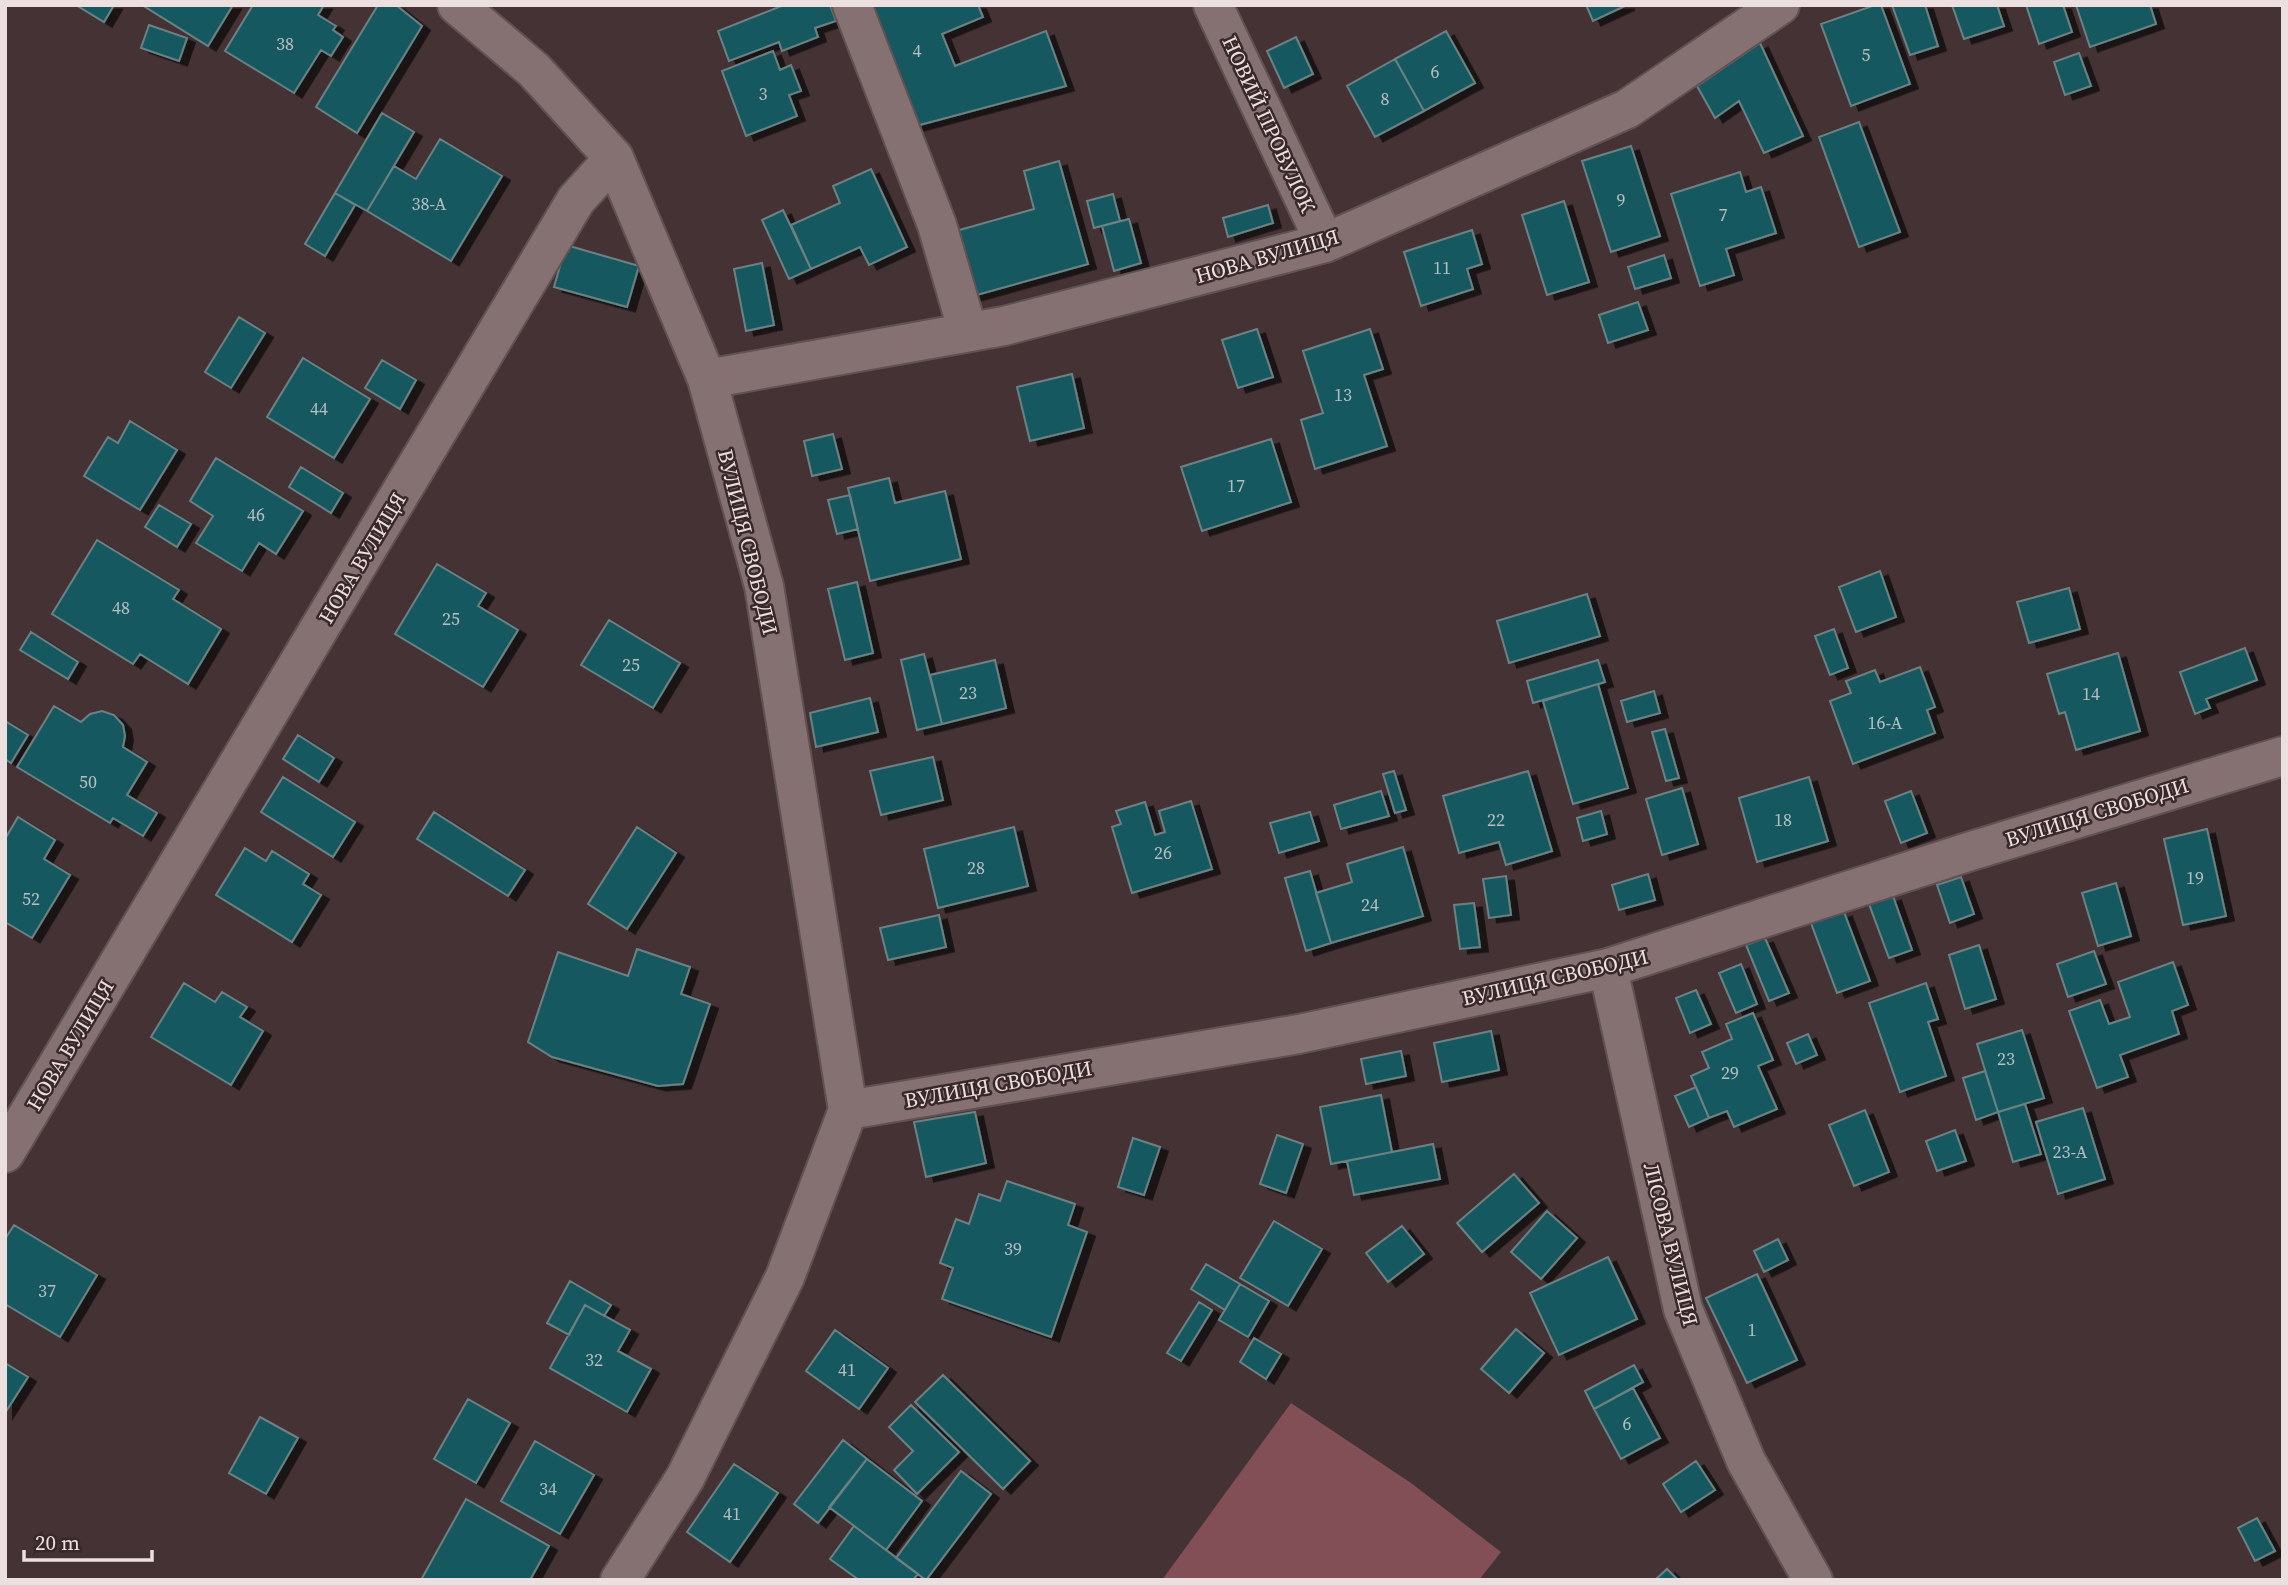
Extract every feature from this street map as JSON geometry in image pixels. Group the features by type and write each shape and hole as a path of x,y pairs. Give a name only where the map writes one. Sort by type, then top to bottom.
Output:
{"street":[{"path":"457,5 534,70 614,158"},
{"path":"852,5 937,225 968,332"},
{"name":"НОВИЙ ПРОВУЛОК","path":"1213,5 1325,243"},
{"name":"НОВА ВУЛИЦЯ","path":"707,379 1003,326 1325,243 1627,109 1780,5"},
{"name":"ВУЛИЦЯ СВОБОДИ","path":"614,158 707,379 764,586 848,1110 785,1276 685,1478 620,1580"},
{"name":"НОВА ВУЛИЦЯ","path":"5,1153 576,201 614,158"},
{"name":"ВУЛИЦЯ СВОБОДИ","path":"848,1110 1298,1034 1608,968 1971,850 2283,756"},
{"name":"ЛІСОВА ВУЛИЦЯ","path":"1608,968 1683,1309 1746,1461 1813,1580"}],"shaded area":[{"path":"1291,1403 1411,1483 1501,1552 1479,1580 1162,1580"}],"building":[{"path":"76,5 114,5 104,22"},
{"path":"142,5 233,5 208,46"},
{"path":"253,5 324,5 318,15 336,26 333,30 343,37 331,56 321,50 294,93 225,51"},
{"path":"378,5 396,5 422,26 357,133 316,107"},
{"path":"784,5 830,5 836,21 815,28 818,37 782,51 779,42 729,61 718,31"},
{"path":"868,5 978,5 983,17 942,34 955,66 1046,31 1066,86 916,126"},
{"path":"1586,5 1627,5 1593,21"},
{"path":"1881,5 1910,84 1851,106 1821,24"},
{"path":"1892,5 1925,5 1938,46 1910,55"},
{"path":"1952,5 1997,5 2004,26 1964,39"},
{"path":"2026,5 2063,5 2072,32 2039,44"},
{"path":"2076,5 2150,5 2156,24 2090,47"},
{"path":"149,25 187,38 179,61 141,48"},
{"path":"1446,31 1475,83 1424,111 1395,59"},
{"path":"1296,37 1313,74 1284,88 1267,51"},
{"path":"1760,43 1803,136 1764,153 1739,101 1715,118 1697,86"},
{"path":"773,51 780,70 791,65 801,91 789,95 797,116 746,136 722,71"},
{"path":"2079,53 2091,86 2065,95 2054,62"},
{"path":"1395,59 1424,111 1375,137 1347,86"},
{"path":"382,113 414,132 367,211 335,193"},
{"path":"1859,122 1900,232 1859,247 1819,137"},
{"path":"440,139 502,176 451,261 367,211 394,166 416,179"},
{"path":"1631,146 1660,236 1611,252 1582,161"},
{"path":"1059,161 1088,264 973,296 956,231 1034,209 1024,171"},
{"path":"871,169 907,247 869,265 860,247 811,269 791,225 840,203 833,186"},
{"path":"1740,172 1746,192 1761,187 1776,233 1726,249 1734,275 1700,286 1671,194"},
{"path":"335,193 355,205 325,256 305,244"},
{"path":"1113,194 1120,221 1094,228 1087,201"},
{"path":"1564,201 1589,282 1547,295 1522,215"},
{"path":"1268,205 1273,223 1228,237 1223,218"},
{"path":"783,210 811,269 789,279 762,220"},
{"path":"1129,219 1141,263 1114,271 1102,226"},
{"path":"1472,230 1482,264 1467,269 1473,289 1421,306 1404,252"},
{"path":"566,245 639,266 627,307 554,287"},
{"path":"1664,255 1671,278 1635,289 1628,267"},
{"path":"762,263 774,325 746,331 734,269"},
{"path":"1638,302 1648,330 1608,343 1599,315"},
{"path":"239,317 265,333 231,388 205,372"},
{"path":"1257,329 1273,377 1238,388 1222,340"},
{"path":"1370,329 1383,369 1364,375 1387,446 1315,469 1301,420 1323,413 1303,351"},
{"path":"303,358 370,399 334,458 267,417"},
{"path":"382,360 416,380 400,409 365,388"},
{"path":"1072,374 1084,428 1030,441 1017,387"},
{"path":"130,421 177,450 140,510 84,476 108,437 118,443"},
{"path":"833,434 842,469 812,476 804,441"},
{"path":"1271,439 1291,502 1202,531 1181,467"},
{"path":"216,458 303,511 276,554 259,543 242,571 196,543 213,516 190,501"},
{"path":"301,467 343,493 331,513 289,487"},
{"path":"889,478 895,503 945,491 961,559 870,581 848,488"},
{"path":"850,495 858,529 837,534 828,500"},
{"path":"159,505 191,524 177,547 145,527"},
{"path":"97,540 179,590 173,599 221,629 188,684 140,654 133,664 52,614"},
{"path":"437,564 486,593 478,606 518,630 483,687 395,634"},
{"path":"1880,571 1896,617 1856,632 1839,587"},
{"path":"857,582 873,653 845,660 828,589"},
{"path":"2069,588 2080,629 2029,643 2017,602"},
{"path":"1587,594 1600,636 1509,663 1497,621"},
{"path":"609,620 680,663 653,708 581,665"},
{"path":"1834,629 1848,668 1830,675 1815,636"},
{"path":"31,632 78,662 68,679 20,650"},
{"path":"2245,648 2257,680 2206,699 2210,708 2195,714 2180,672"},
{"path":"2118,653 2140,731 2076,750 2065,712 2059,714 2047,674"},
{"path":"924,654 942,724 917,730 901,660"},
{"path":"995,660 1006,708 942,724 930,675"},
{"path":"1598,660 1605,682 1533,703 1527,681"},
{"path":"1920,667 1935,707 1927,710 1935,733 1853,764 1830,701 1851,693 1846,681 1875,670 1880,682"},
{"path":"1598,684 1628,788 1573,804 1543,701"},
{"path":"1654,691 1660,713 1627,722 1621,701"},
{"path":"870,698 878,732 816,747 810,713"},
{"path":"54,706 81,722 90,714 102,711 114,715 123,725 123,747 147,762 127,795 157,813 143,836 113,818 110,823 17,767"},
{"path":"5,721 28,735 11,763 5,759"},
{"path":"1665,729 1679,778 1666,781 1652,732"},
{"path":"298,735 334,758 319,782 283,759"},
{"path":"933,757 943,800 881,815 870,771"},
{"path":"1394,771 1406,810 1395,813 1383,774"},
{"path":"1528,771 1552,851 1506,865 1499,842 1459,853 1443,796"},
{"path":"283,777 355,822 333,857 261,812"},
{"path":"1809,777 1828,841 1757,862 1739,798"},
{"path":"1682,788 1698,844 1662,855 1646,799"},
{"path":"1381,791 1389,816 1341,829 1334,805"},
{"path":"1911,791 1927,833 1901,843 1885,801"},
{"path":"1191,801 1212,869 1132,893 1112,827 1121,824 1116,811 1145,802 1155,835 1165,832 1159,811"},
{"path":"1601,811 1607,834 1583,841 1577,818"},
{"path":"434,812 525,870 508,896 417,839"},
{"path":"1310,812 1319,841 1279,853 1270,823"},
{"path":"18,817 55,840 44,859 70,875 32,938 5,922 5,839"},
{"path":"637,827 676,853 627,929 588,904"},
{"path":"1014,827 1028,886 938,908 924,849"},
{"path":"2207,829 2226,916 2183,925 2164,839"},
{"path":"1403,847 1423,916 1331,943 1316,893 1352,882 1347,864"},
{"path":"245,848 266,861 272,851 309,874 303,884 321,895 292,942 216,895"},
{"path":"1310,871 1331,943 1306,951 1285,878"},
{"path":"1648,874 1655,900 1619,910 1612,885"},
{"path":"1506,876 1511,915 1489,918 1483,879"},
{"path":"1961,877 1974,914 1950,923 1937,885"},
{"path":"2116,883 2131,936 2098,946 2082,893"},
{"path":"1893,896 1912,950 1889,958 1869,904"},
{"path":"1474,903 1480,947 1460,949 1454,905"},
{"path":"1844,912 1870,981 1837,993 1811,923"},
{"path":"939,915 946,947 888,960 880,928"},
{"path":"1765,938 1789,993 1769,1001 1746,945"},
{"path":"1979,945 1996,999 1965,1009 1949,955"},
{"path":"637,949 690,967 681,994 710,1004 683,1084 658,1086 552,1057 528,1042 558,952 628,976"},
{"path":"2094,951 2106,984 2068,997 2057,964"},
{"path":"2173,962 2188,1005 2172,1011 2179,1034 2120,1055 2128,1077 2097,1088 2069,1011 2100,1000 2109,1024 2130,1017 2118,982"},
{"path":"1741,964 1757,1004 1736,1013 1719,973"},
{"path":"184,983 215,1002 222,992 247,1007 240,1017 263,1031 231,1085 151,1037"},
{"path":"1926,983 1938,1019 1928,1022 1946,1076 1900,1092 1869,1003"},
{"path":"1696,990 1711,1024 1690,1033 1676,998"},
{"path":"1753,1013 1773,1060 1758,1066 1777,1109 1734,1127 1727,1111 1709,1118 1691,1076 1709,1068 1702,1052 1732,1039 1726,1024"},
{"path":"2022,1030 2044,1098 1998,1112 1977,1044"},
{"path":"1491,1031 1499,1070 1442,1082 1434,1043"},
{"path":"1808,1034 1817,1055 1796,1064 1787,1043"},
{"path":"1401,1051 1406,1076 1366,1084 1361,1059"},
{"path":"1985,1071 1998,1112 1976,1120 1963,1078"},
{"path":"1696,1087 1709,1118 1689,1127 1675,1096"},
{"path":"1381,1095 1392,1152 1331,1164 1320,1107"},
{"path":"2025,1104 2041,1154 2013,1162 1998,1112"},
{"path":"2083,1108 2105,1179 2058,1194 2036,1122"},
{"path":"1865,1110 1889,1172 1854,1186 1829,1125"},
{"path":"975,1112 986,1163 926,1177 914,1122"},
{"path":"1955,1130 1966,1161 1937,1171 1926,1141"},
{"path":"1277,1135 1303,1144 1286,1193 1260,1184"},
{"path":"1133,1138 1160,1147 1144,1195 1118,1187"},
{"path":"1433,1144 1440,1179 1354,1195 1347,1161"},
{"path":"1514,1174 1539,1203 1482,1252 1457,1223"},
{"path":"1007,1181 1075,1204 1068,1225 1087,1232 1051,1337 942,1299 953,1268 940,1263 956,1219 969,1224 979,1194 1000,1201"},
{"path":"1547,1211 1577,1238 1541,1279 1511,1252"},
{"path":"1274,1221 1322,1249 1288,1306 1240,1278"},
{"path":"14,1225 97,1275 60,1337 5,1304 5,1239"},
{"path":"1402,1226 1424,1254 1388,1282 1366,1253"},
{"path":"1778,1239 1788,1260 1764,1272 1754,1251"},
{"path":"1608,1257 1637,1319 1559,1355 1530,1293"},
{"path":"1206,1264 1240,1284 1225,1310 1191,1289"},
{"path":"1757,1274 1797,1360 1747,1383 1706,1298"},
{"path":"570,1281 611,1305 604,1316 585,1305 569,1335 547,1323"},
{"path":"1240,1284 1269,1301 1248,1337 1219,1320"},
{"path":"1199,1302 1212,1310 1181,1361 1167,1353"},
{"path":"585,1305 630,1330 618,1351 651,1369 627,1412 550,1368"},
{"path":"1516,1329 1544,1353 1509,1393 1481,1369"},
{"path":"835,1330 888,1368 859,1409 806,1371"},
{"path":"1254,1338 1281,1354 1266,1379 1240,1362"},
{"path":"5,1363 28,1377 5,1413"},
{"path":"1634,1365 1643,1382 1594,1409 1585,1391"},
{"path":"943,1375 1030,1461 1003,1489 915,1402"},
{"path":"1633,1388 1660,1438 1621,1459 1594,1409"},
{"path":"468,1399 510,1423 476,1483 434,1459"},
{"path":"911,1405 959,1452 917,1494 894,1470 913,1451 889,1427"},
{"path":"260,1417 298,1438 266,1494 229,1473"},
{"path":"843,1440 867,1459 818,1523 794,1504"},
{"path":"535,1441 594,1475 560,1534 501,1501"},
{"path":"867,1459 922,1501 886,1550 829,1507"},
{"path":"1696,1461 1715,1490 1681,1512 1663,1484"},
{"path":"734,1464 778,1493 730,1562 687,1532"},
{"path":"961,1471 991,1494 926,1580 896,1558"},
{"path":"466,1499 549,1546 530,1580 421,1580"},
{"path":"2257,1518 2275,1551 2255,1561 2238,1528"},
{"path":"854,1526 918,1574 913,1580 859,1580 830,1559"},
{"path":"1667,1569 1678,1580 1655,1580"}]}
